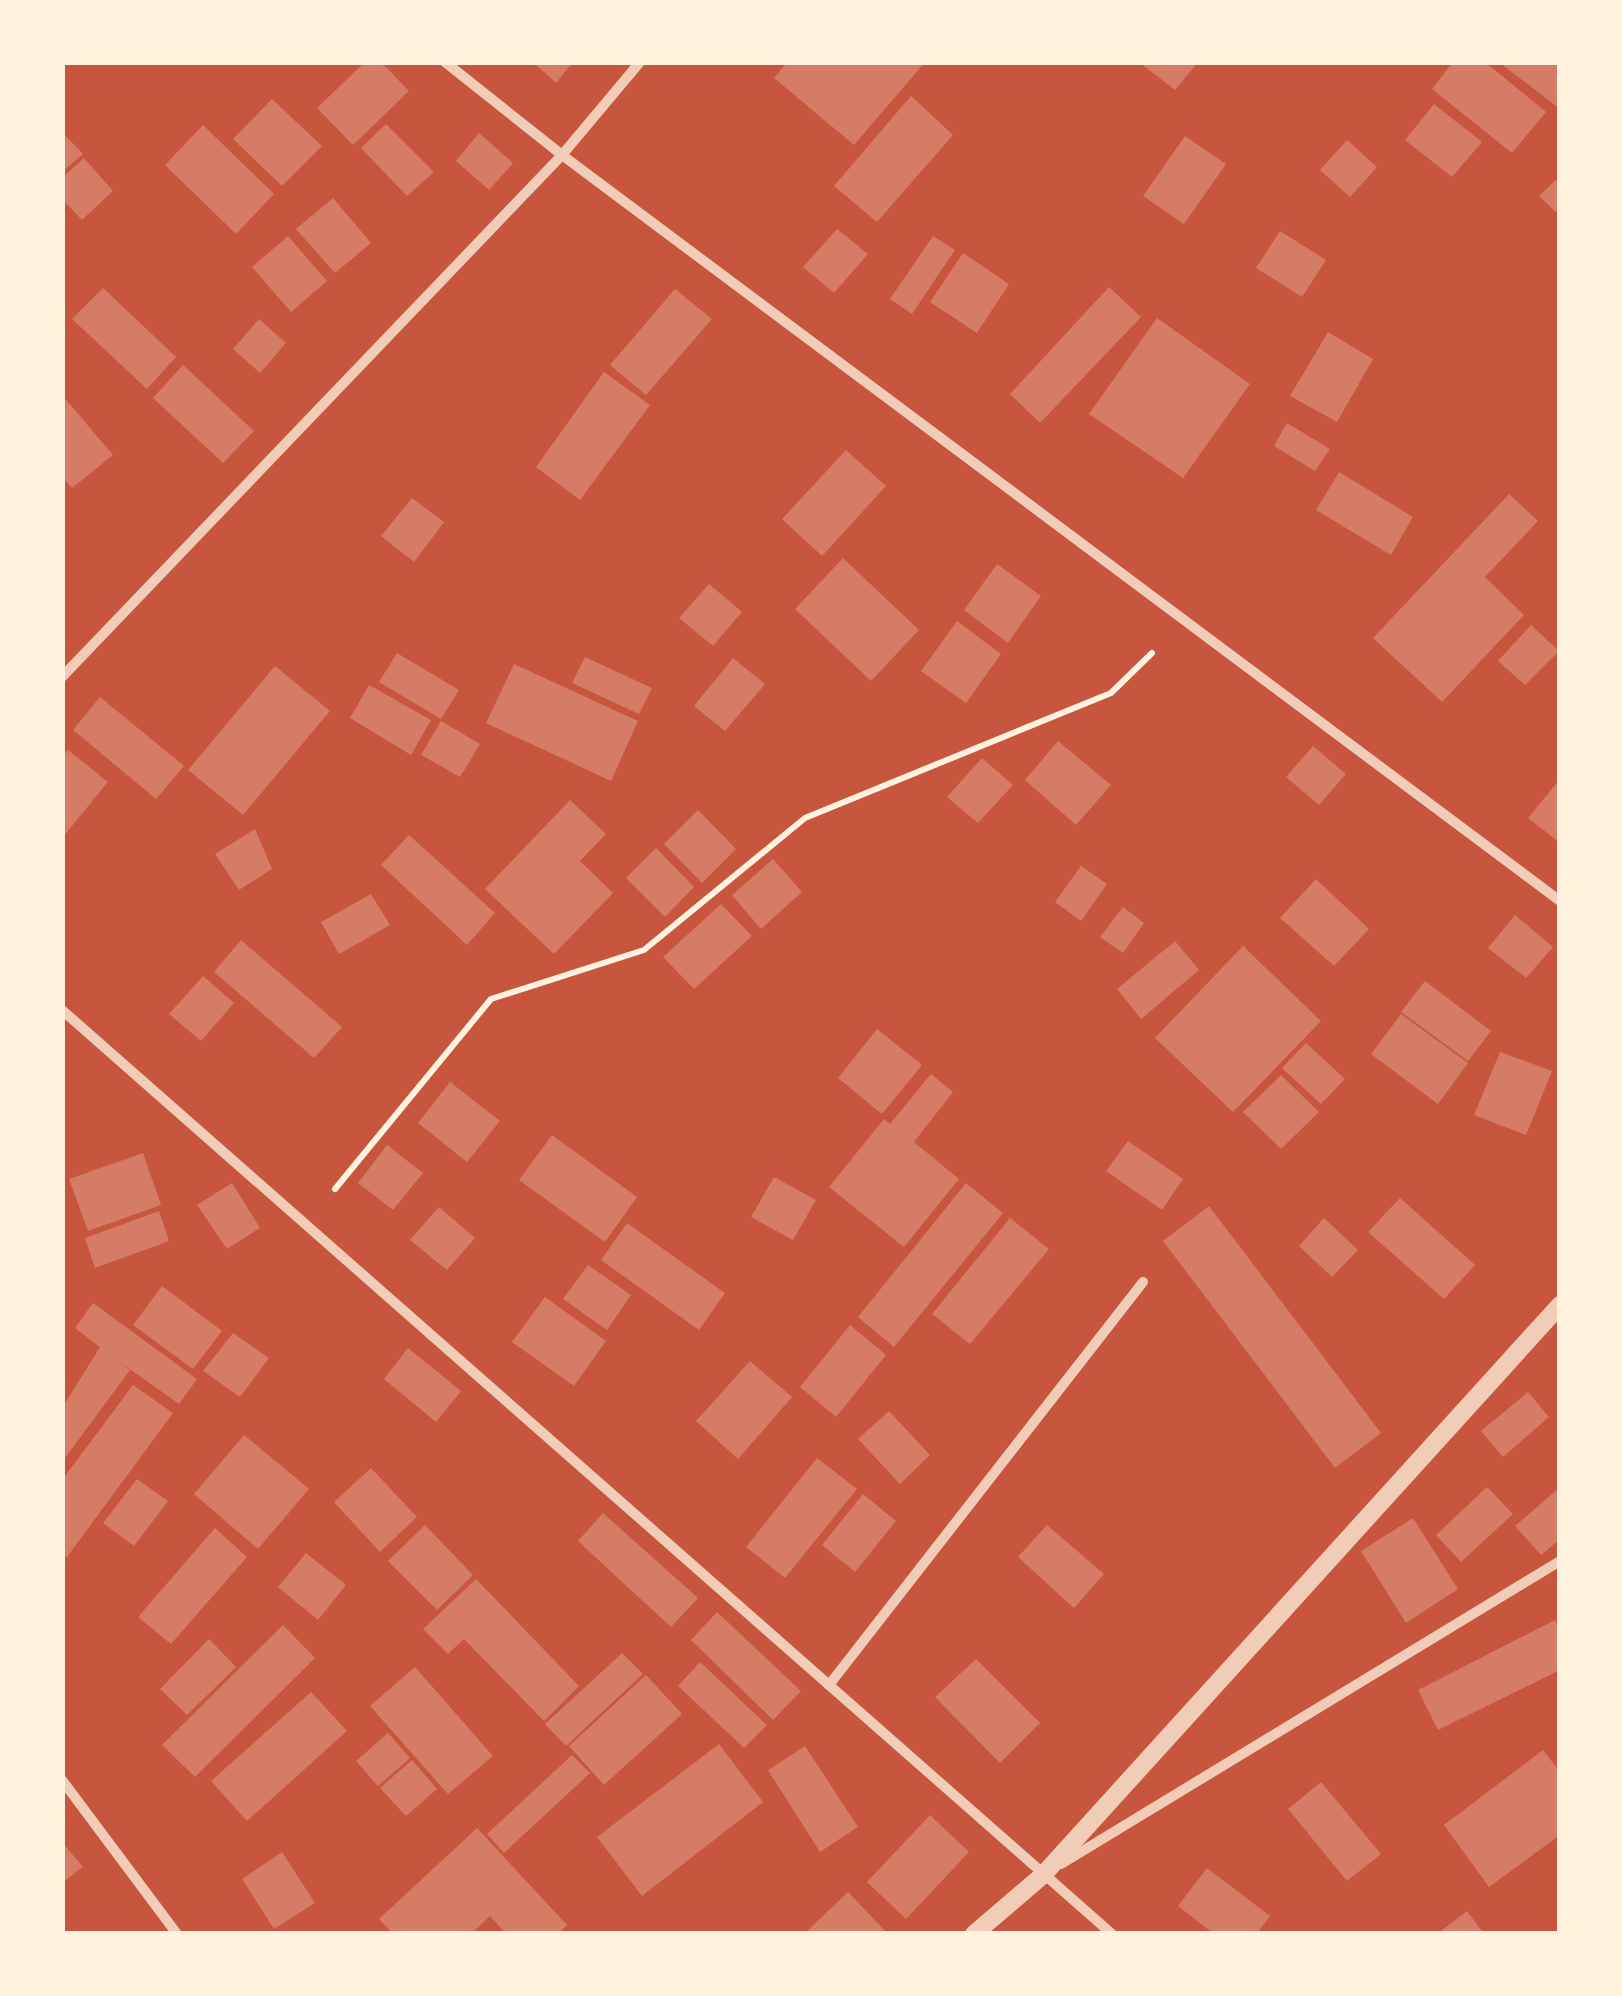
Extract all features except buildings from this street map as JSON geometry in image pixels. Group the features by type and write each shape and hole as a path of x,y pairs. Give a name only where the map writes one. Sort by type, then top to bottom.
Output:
{"street":[{"path":"445,62 562,155 1560,900"},
{"path":"62,677 562,155 640,62"},
{"path":"62,1010 1112,1934"},
{"path":"829,1685 1143,1282"},
{"path":"974,1934 1043,1875 1560,1304"},
{"path":"1043,1875 1560,1561"},
{"path":"62,1780 177,1934"}],"path":[{"path":"305,1224 491,999 644,950 806,818 1111,694 1185,620"}]}
